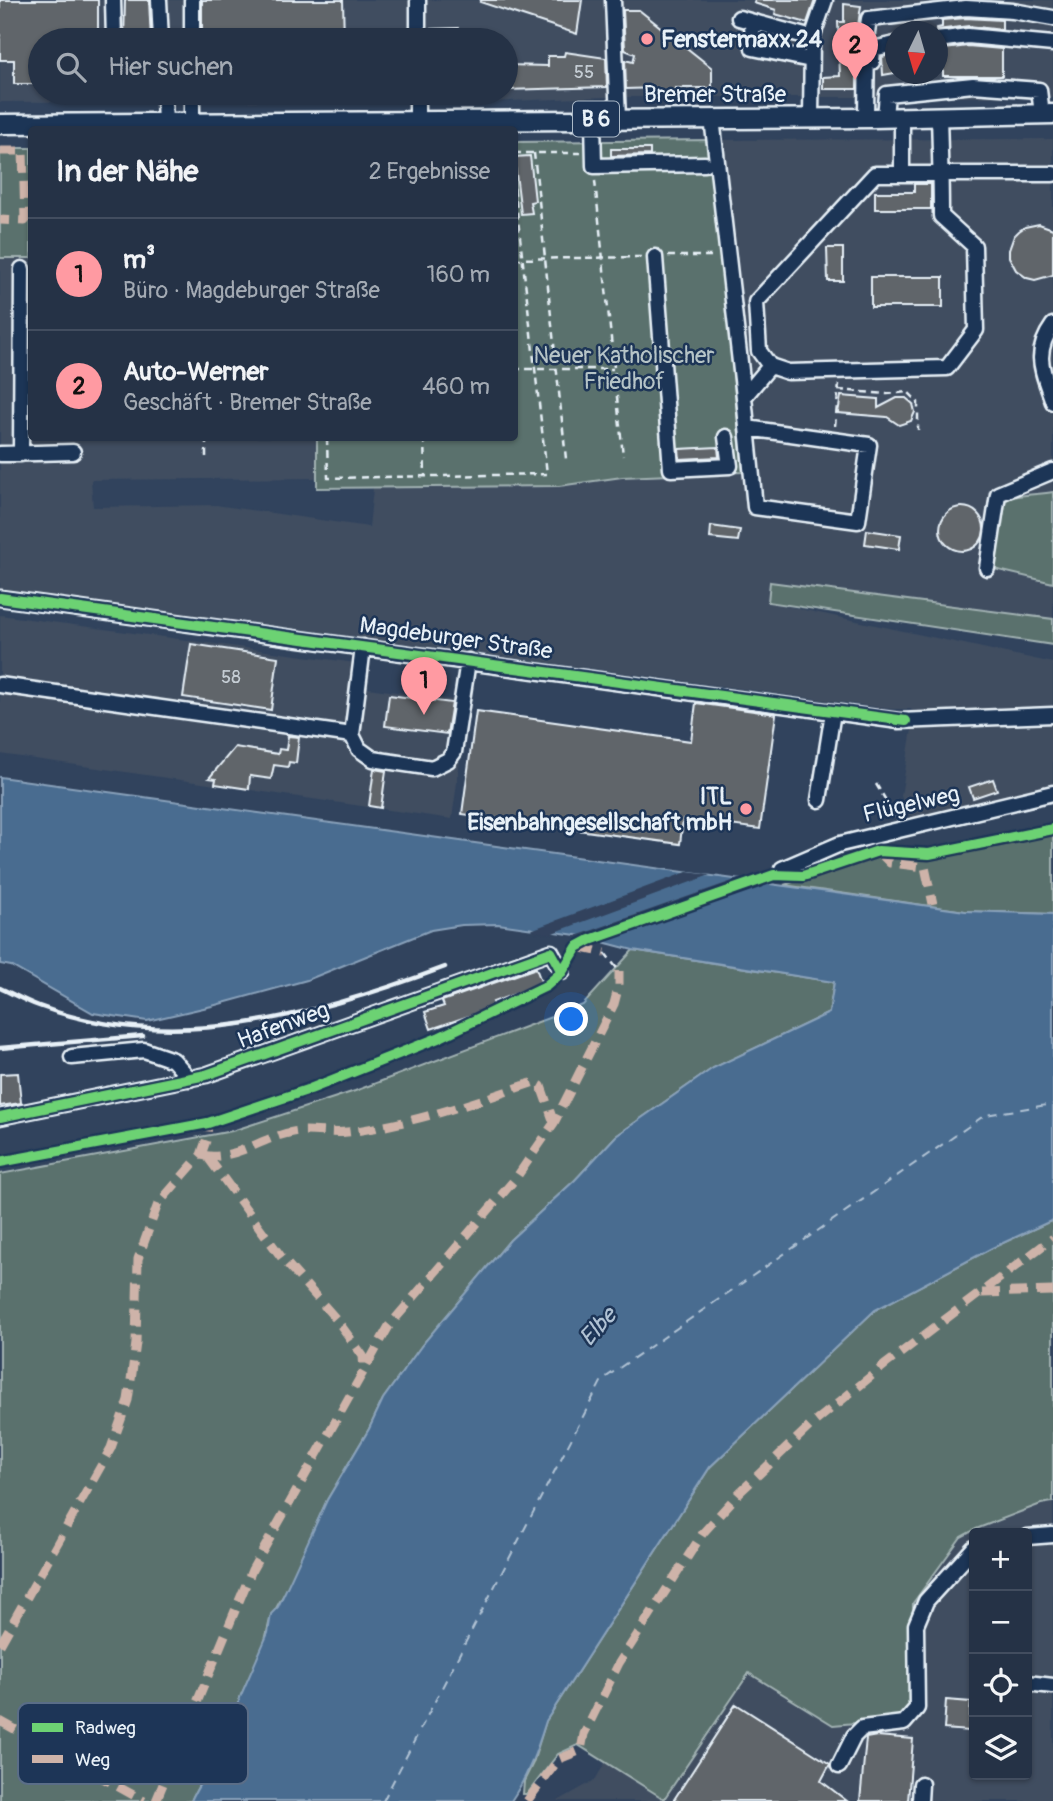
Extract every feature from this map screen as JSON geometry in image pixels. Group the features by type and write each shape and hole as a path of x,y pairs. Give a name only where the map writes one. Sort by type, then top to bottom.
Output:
{"main road":[{"name":"Bremer Straße","path":"172,126 192,123 253,126 417,121 1047,114"},
{"name":"Bremer Straße","path":"0,124 110,126"}],"street":[{"path":"113,0 114,28"},
{"path":"159,0 160,28"},
{"path":"192,0 192,28"},
{"path":"418,0 418,28"},
{"path":"613,0 618,119"},
{"path":"811,118 811,38 825,0"},
{"path":"902,174 881,117 867,32 869,19 966,8 1013,11 1053,18"},
{"path":"811,38 745,20 753,48 811,60"},
{"path":"948,39 968,36 1053,44"},
{"path":"881,117 873,49 885,46"},
{"path":"881,117 887,94 973,85 1039,90 1047,114"},
{"path":"164,105 165,126"},
{"path":"192,105 192,123"},
{"path":"417,121 418,105"},
{"path":"939,116 941,174 941,216 974,246 976,330 947,368 788,372 770,366 759,351 756,302 875,174 902,174 941,174 1053,174"},
{"path":"712,118 755,507 858,521 869,445 747,428"},
{"path":"593,120 594,160 705,164"},
{"path":"656,257 671,469 730,466 726,437"},
{"path":"21,454 22,269"},
{"path":"1053,325 1041,349 1040,363 1053,402"},
{"path":"744,397 770,366"},
{"path":"0,454 74,452"},
{"path":"988,568 998,494 1053,471"},
{"name":"Magdeburger Straße","path":"0,598 906,721 1053,715"},
{"path":"362,647 352,736 359,749 373,759 432,768 448,760 456,744 468,661"},
{"path":"0,685 352,736"},
{"path":"819,800 833,712"},
{"name":"Flügelweg","path":"782,869 840,844 1053,793"},
{"name":"Hafenweg","path":"0,1117 206,1075 551,952 562,972"},
{"path":"72,1057 144,1050 173,1060 190,1079"},
{"path":"1032,1537 1053,1535"},
{"path":"839,1766 854,1736 862,1728 904,1723 917,1708 916,1625 926,1601 969,1554"},
{"path":"1032,1684 1053,1686"},
{"path":"920,1801 921,1784"}],"path":[{"path":"518,153 594,160 623,456"},
{"path":"534,153 566,459"},
{"path":"327,441 328,478 547,474 518,217"},
{"path":"518,259 715,256"},
{"path":"518,369 614,369"},
{"path":"833,440 839,370"},
{"path":"838,390 887,394 908,392 918,402 918,430"},
{"path":"206,441 206,458"},
{"path":"425,441 425,477"},
{"path":"876,783 895,811 900,830"},
{"path":"605,953 619,971"}],"shaded area":[{"path":"0,0 1053,0 1053,97 603,97 518,101 518,28 28,28 28,102 0,102"},
{"path":"1053,139 1053,619 771,582 768,602 1053,663 1053,786 911,819 901,796 912,729 911,709 890,709 0,589 0,258 28,258 28,441 317,441 317,478 91,480 93,507 216,505 369,527 373,488 559,486 622,477 709,140"},
{"path":"0,615 371,665 368,688 468,702 452,819 0,754"},
{"path":"1053,1502 1053,1801 558,1801 595,1780 606,1761 664,1799 749,1672 833,1725 912,1704 913,1603 961,1537 969,1533 969,1780 1032,1780 1032,1528 979,1528"}],"green space":[{"name":"Neuer Katholischer Friedhof","path":"709,140 743,472 622,477 559,486 317,488 317,441 518,441 518,142"},
{"path":"0,148 28,148 28,258 0,258"},
{"path":"1053,492 1053,583 994,569 1005,501 1021,495"},
{"path":"770,582 1053,619 1053,645 768,602"},
{"path":"1053,833 1053,914 965,911 784,885 881,855 924,858"},
{"path":"633,950 834,982 829,1013 713,1068 616,1136 575,1180 510,1240 422,1345 383,1399 369,1429 327,1500 289,1585 270,1619 264,1645 238,1703 18,1703 18,1784 200,1784 191,1801 0,1801 0,1174 232,1131 355,1091 583,1005"},
{"path":"1053,1220 1053,1502 979,1528 969,1528 969,1533 961,1537 913,1603 912,1704 901,1719 833,1725 749,1673 664,1799 578,1745 558,1754 527,1794 523,1794 524,1781 533,1763 546,1721 710,1467 875,1310 992,1248"}],"water":[{"name":"Elbe","path":"0,777 965,911 1053,914 1053,1220 992,1248 875,1310 710,1467 546,1721 531,1762 511,1801 191,1801 200,1784 248,1784 248,1703 238,1703 268,1633 271,1614 278,1607 327,1500 369,1429 383,1399 422,1345 510,1240 575,1180 616,1136 713,1068 829,1013 834,982 633,950 576,935 498,924 462,925 431,930 307,980 147,1021 93,1013 11,966 0,964"}],"pier":[{"path":"687,872 710,875 550,934 528,931"},
{"path":"738,879 769,883 601,943 573,937"}],"building":[{"path":"0,0 98,0 98,28 28,28 28,84 14,84 14,60 0,60"},
{"path":"125,0 149,0 150,28 124,28"},
{"path":"202,0 343,0 344,28 202,28"},
{"path":"582,0 577,34 480,2"},
{"path":"755,0 815,0 807,23 775,14 776,10 754,3"},
{"path":"844,4 861,6 857,32 857,89 823,89 823,77 840,76 838,22 844,22"},
{"name":"Fenstermaxx 24","path":"623,10 639,10 712,68 712,88 676,88 676,91 657,91 657,88 626,89 625,60 633,62 635,54 625,50"},
{"path":"942,20 1002,20 1002,30 969,26 948,29 948,21"},
{"path":"968,46 1002,49 1002,76 948,76 948,49"},
{"path":"565,52 606,58 607,87 518,90 518,65 548,66 548,56 564,56"},
{"path":"885,56 883,75 882,57"},
{"path":"611,149 650,149 650,155 611,156"},
{"path":"530,156 535,201 530,202 532,213 521,214 518,157"},
{"path":"914,184 931,184 931,209 875,209 875,192 914,192"},
{"path":"1039,224 1053,229 1053,275 1035,280 1016,270 1009,257 1009,250 1019,231"},
{"path":"827,248 843,248 843,281 828,281"},
{"path":"871,277 943,277 943,307 871,307"},
{"path":"841,396 878,399 878,408 897,398 906,398 913,404 915,412 911,421 899,425 887,417 838,413"},
{"path":"718,447 719,457 680,459 679,449"},
{"path":"962,507 977,514 984,529 977,544 962,551 947,544 940,529 947,514"},
{"path":"711,526 740,530 738,541 710,538"},
{"path":"867,530 901,535 899,549 865,544"},
{"path":"191,644 278,657 271,710 183,697"},
{"path":"389,695 452,703 447,734 385,726"},
{"path":"696,703 776,714 760,829 683,819 680,844 462,814 476,711 691,741"},
{"path":"288,736 299,737 296,763 289,762 288,767 274,765 271,779 250,776 249,789 215,784 216,779 209,778 235,747 278,754 279,749 286,750"},
{"path":"374,769 386,771 381,808 369,806"},
{"path":"993,779 997,790 973,798 969,787"},
{"path":"536,968 542,984 493,1002 495,1007 431,1029 425,1012 444,1006 442,1001"},
{"path":"18,1073 21,1103 0,1106 0,1074"},
{"path":"946,1700 969,1702 969,1731 944,1729"},
{"path":"736,1704 830,1764 821,1781 847,1801 673,1801"},
{"path":"877,1736 913,1739 908,1801 860,1801 866,1738"}],"ferry route":[{"path":"383,1801 602,1380 985,1115 1053,1104"}],"railway":[{"path":"0,988 39,1006 90,1021 141,1028 193,1028 296,1014 396,985 445,967"},
{"path":"0,1048 143,1036"}],"marked path":[{"path":"0,151 23,151 25,221 0,220"},
{"path":"878,851 890,863 925,867 933,904"},
{"path":"578,947 605,953"},
{"path":"197,1703 252,1570 389,1326 516,1178 554,1123 614,1004 619,971"},
{"path":"201,1155 225,1155 293,1132 347,1132 417,1119 534,1082 541,1086 554,1123"},
{"path":"0,1645 111,1448 128,1400 132,1373 136,1343 138,1259 158,1204 201,1155 207,1138 208,1123"},
{"path":"207,1156 282,1258 337,1320 363,1356 364,1371"},
{"path":"527,1801 559,1759 581,1750 584,1734 619,1663 703,1533 740,1492 811,1425 886,1364 1053,1238"},
{"path":"982,1293 1053,1291"},
{"path":"0,1721 18,1731"},
{"path":"113,1784 144,1801"},
{"path":"156,1801 163,1784"}],"cycle path":[{"path":"0,598 906,721"},
{"path":"0,1162 208,1123 310,1089 438,1038 546,986 562,972 577,947 590,940 774,875 803,876 878,851 929,854 1053,829"},
{"path":"0,1117 206,1075 551,952 562,972"}],"place":[{"name":"Fenstermaxx 24","path":"647,39"},
{"name":"Auto-Werner","path":"855,80"},
{"name":"m³","path":"424,715"},
{"name":"ITL Eisenbahngesellschaft mbH","path":"746,809"}]}
